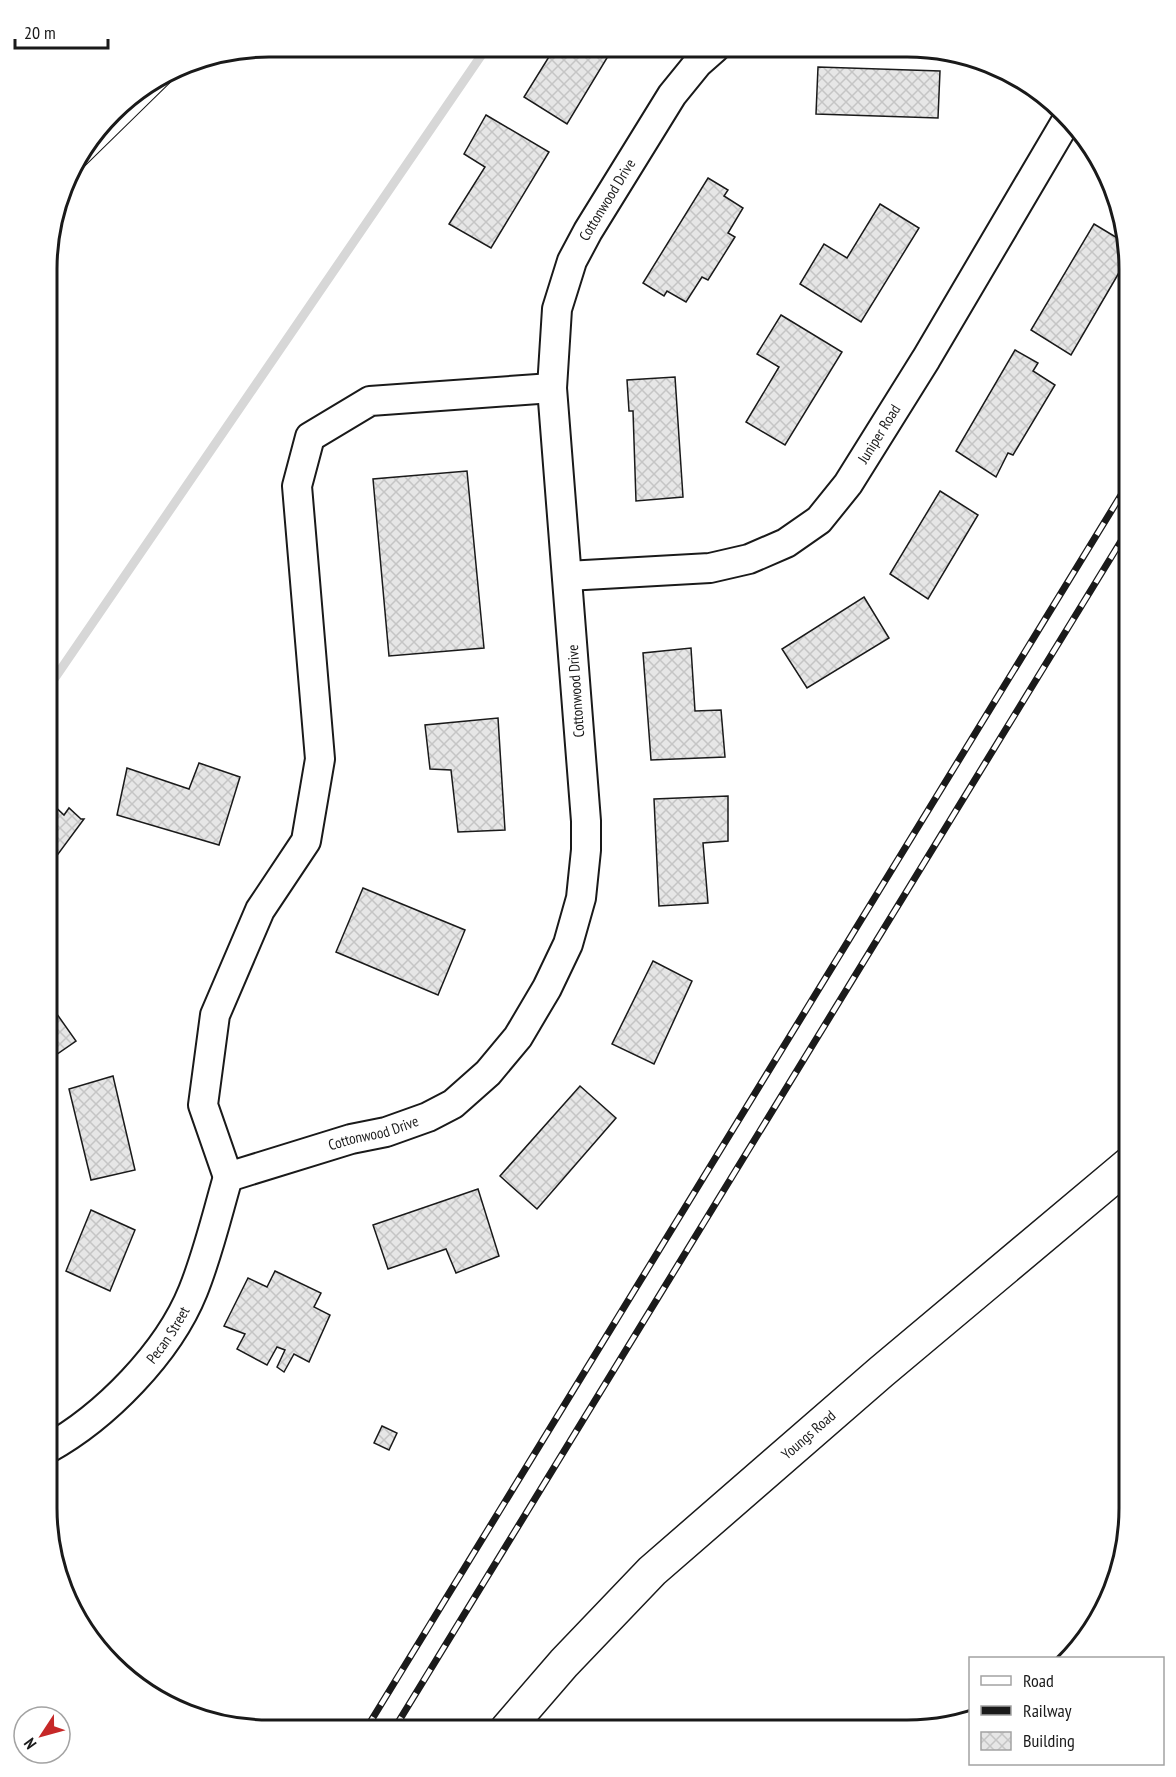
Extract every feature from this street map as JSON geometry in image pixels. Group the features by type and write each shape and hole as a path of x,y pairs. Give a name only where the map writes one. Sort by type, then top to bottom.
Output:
{"street":[{"name":"Cottonwood Drive","path":"228,1177 351,1139 386,1132 429,1117 453,1104 488,1073 518,1037 547,988 568,944 581,898 586,850 586,821 552,388 557,309 572,261 588,231 672,95 705,57"},
{"name":"Juniper Road","path":"567,576 710,568 749,559 786,543 819,520 848,484 926,359 1063,126"},
{"path":"228,1177 203,1105 215,1015 260,910 306,841 320,759 297,486 310,437 370,401 552,388"},
{"name":"Youngs Road","path":"515,1720 564,1663 652,1571 881,1372 1119,1172"},
{"name":"Pecan Street","path":"57,1443 105,1408 142,1371 173,1328 193,1292 228,1177"}],"lane":[{"path":"103,138 142,100"}],"building":[{"path":"549,57 608,57 567,124 524,97"},
{"path":"818,67 940,71 938,118 816,114"},
{"path":"486,115 549,152 491,248 449,224 485,167 464,154"},
{"path":"708,178 728,190 724,196 743,208 728,233 735,237 708,280 702,277 686,302 667,291 664,296 643,283"},
{"path":"880,204 919,228 861,322 800,284 824,244 847,258"},
{"path":"1094,224 1116,237 1119,273 1071,355 1031,330"},
{"path":"781,315 842,352 785,445 746,422 779,367 757,354"},
{"path":"1015,350 1038,363 1033,371 1055,385 1013,455 1008,453 996,477 956,451"},
{"path":"675,377 683,497 636,501 633,411 629,411 627,380"},
{"path":"467,471 484,648 389,656 373,479"},
{"path":"940,491 978,515 928,599 890,574"},
{"path":"864,597 889,638 807,688 782,649"},
{"path":"691,648 695,711 721,710 725,757 651,760 643,653"},
{"path":"498,718 505,830 458,832 451,770 430,769 425,725"},
{"path":"199,763 240,777 219,845 117,815 127,768 189,789"},
{"path":"728,796 728,841 703,843 708,903 659,906 654,799"},
{"path":"57,808 64,815 69,808 84,819 57,855"},
{"path":"363,888 465,930 438,995 336,952"},
{"path":"653,961 692,981 654,1064 612,1044"},
{"path":"57,1014 76,1041 57,1054"},
{"path":"113,1076 135,1170 91,1180 69,1089"},
{"path":"580,1086 616,1118 537,1209 500,1176"},
{"path":"478,1189 499,1256 456,1273 446,1249 388,1269 373,1225"},
{"path":"91,1210 135,1230 110,1291 66,1271"},
{"path":"275,1271 321,1293 314,1307 330,1315 309,1362 294,1354 284,1372 277,1367 285,1350 277,1347 267,1365 237,1349 245,1334 224,1326 248,1278 267,1287"},
{"path":"382,1426 397,1433 389,1450 374,1443"}],"waterway":[{"path":"57,675 480,57"}],"railway":[{"path":"372,1720 1119,498"},
{"path":"400,1720 1119,544"}]}
